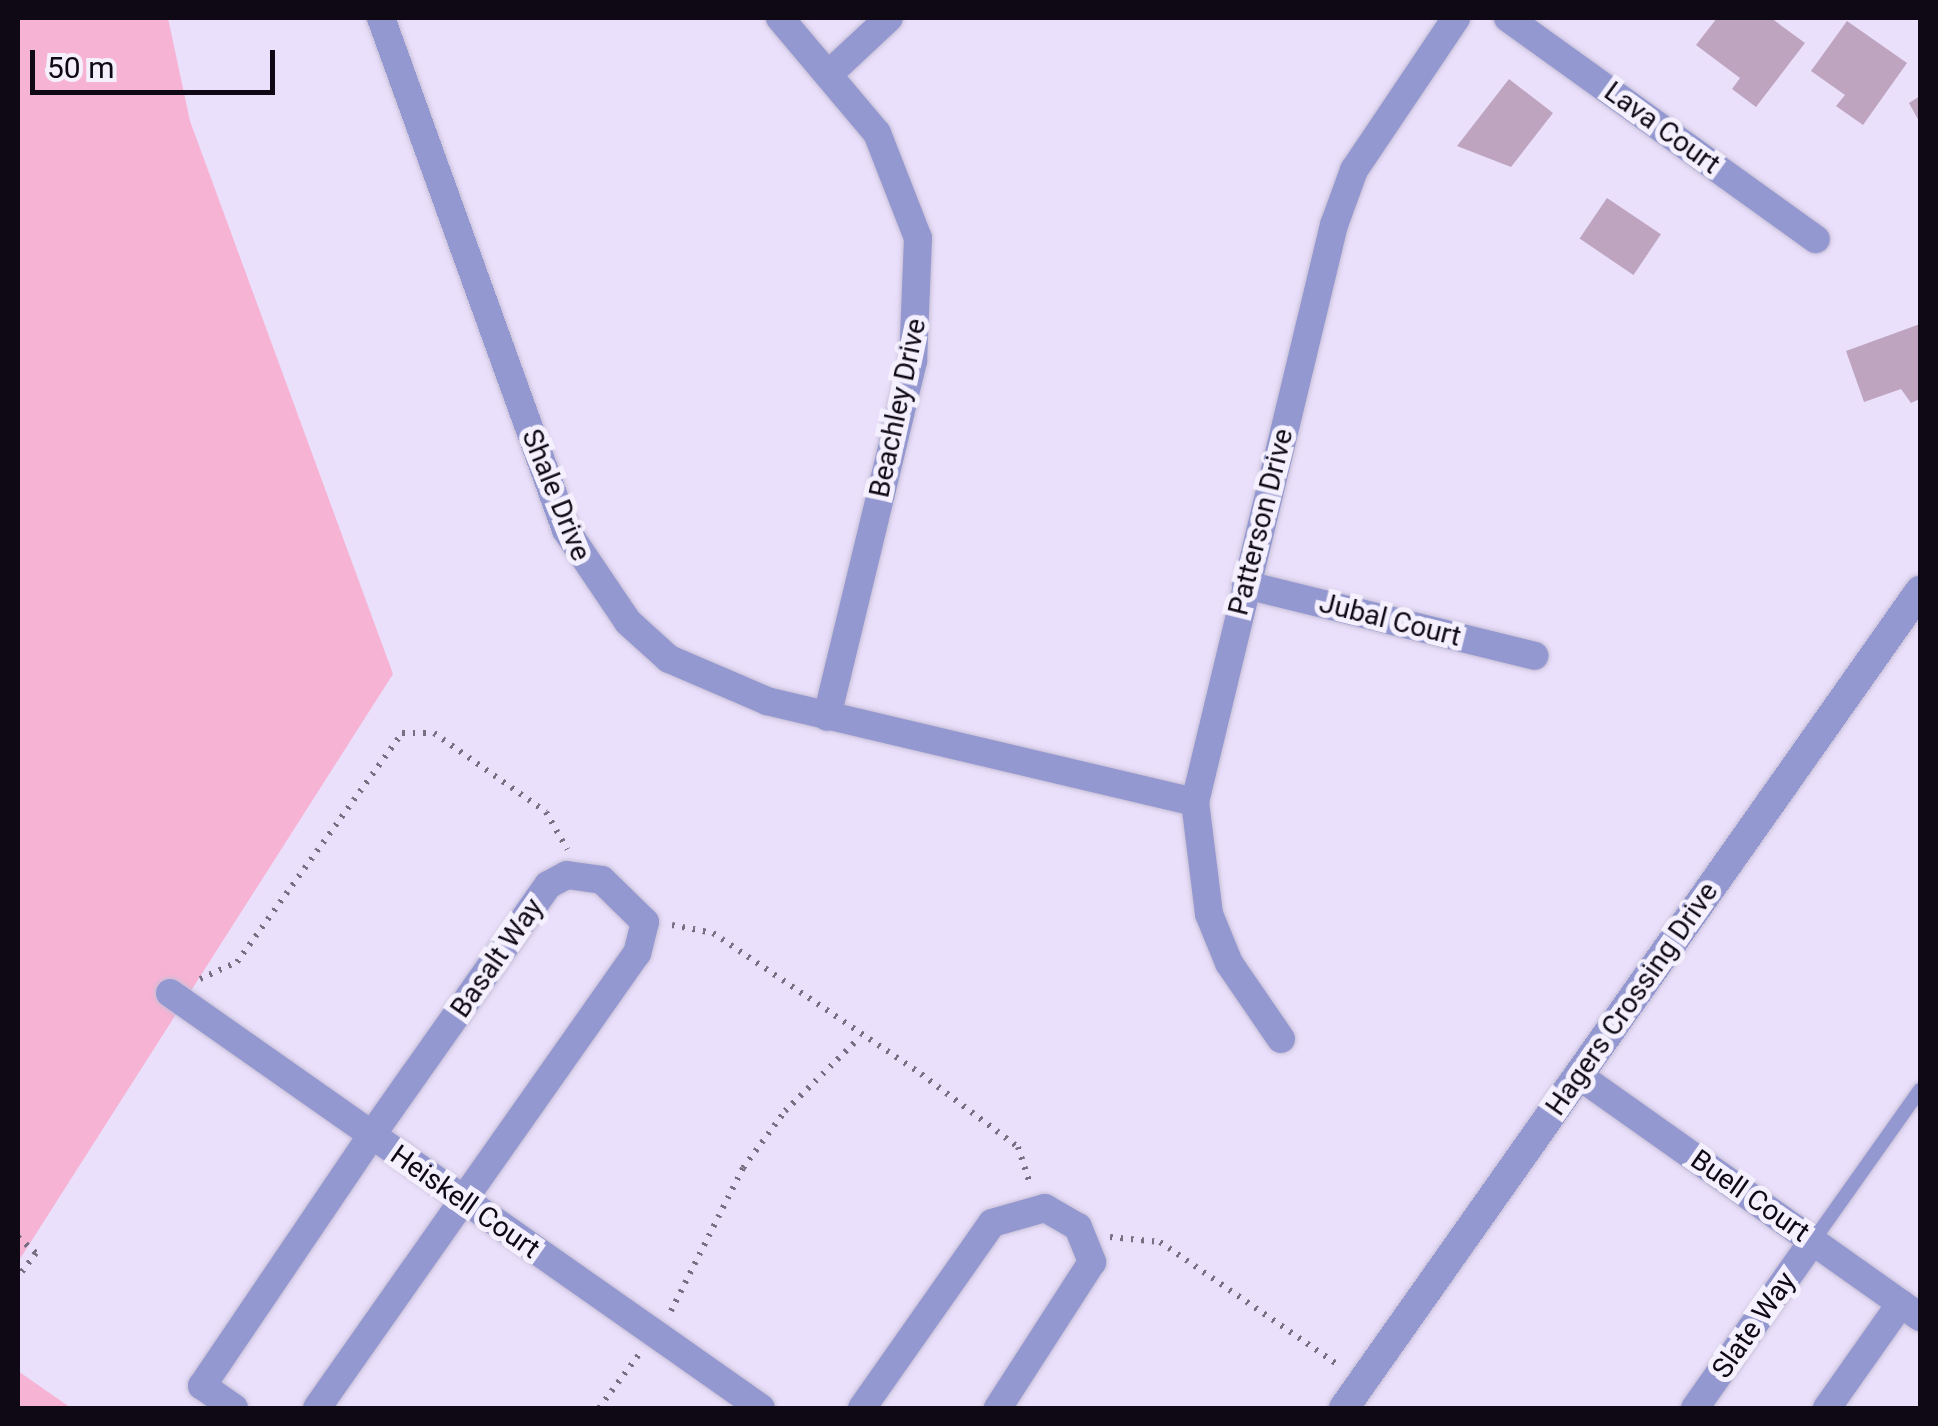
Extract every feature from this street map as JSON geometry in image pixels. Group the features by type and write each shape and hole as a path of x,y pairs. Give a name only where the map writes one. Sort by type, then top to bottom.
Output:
{"street":[{"name":"Shale Drive","path":"381,18 591,577 669,659 827,717 1194,802"},
{"name":"Beachley Drive","path":"780,18 832,72 900,180 918,238 921,298 827,717"},
{"path":"832,72 889,18"},
{"name":"Patterson Drive","path":"1281,1039 1229,963 1210,914 1194,802 1354,170 1456,18"},
{"name":"Lava Court","path":"1508,18 1816,239"},
{"name":"Jubal Court","path":"1246,585 1534,656"},
{"name":"Hagers Crossing Drive","path":"1344,1408 1920,591"},
{"path":"317,1408 637,954 646,922 602,880 576,874"},
{"name":"Basalt Way","path":"234,1408 202,1386 371,1136 548,886 576,874"},
{"name":"Heiskell Court","path":"170,994 761,1408"},
{"name":"Buell Court","path":"1578,1076 1911,1310"},
{"path":"862,1408 992,1224 1028,1207 1046,1208 1091,1243 1088,1280 998,1408"},
{"name":"Slate Way","path":"1695,1408 1814,1241"},
{"path":"1828,1408 1911,1310"}],"lane":[{"path":"1814,1241 1920,1090"}],"path":[{"path":"170,994 237,962 402,733 416,728 546,812 576,874"},
{"path":"646,922 713,932 1018,1147 1031,1173 1028,1207"},
{"path":"599,1408 654,1334 743,1168 785,1111 860,1038"},
{"path":"1091,1243 1143,1234 1362,1382"},
{"path":"18,1237 36,1252 18,1278"}],"shaded area":[{"path":"18,18 168,18 190,121 393,674 18,1262"},
{"path":"18,1371 71,1408 18,1408"}],"building":[{"path":"1717,18 1771,18 1805,43 1756,107 1732,89 1740,78 1696,45"},
{"path":"1847,21 1907,63 1863,125 1836,106 1845,95 1811,71"},
{"path":"1509,79 1553,113 1511,167 1457,146"},
{"path":"1920,96 1920,123 1909,103"},
{"path":"1607,198 1661,234 1633,275 1580,239"},
{"path":"1920,324 1920,399 1911,403 1901,389 1864,402 1846,351"}]}
